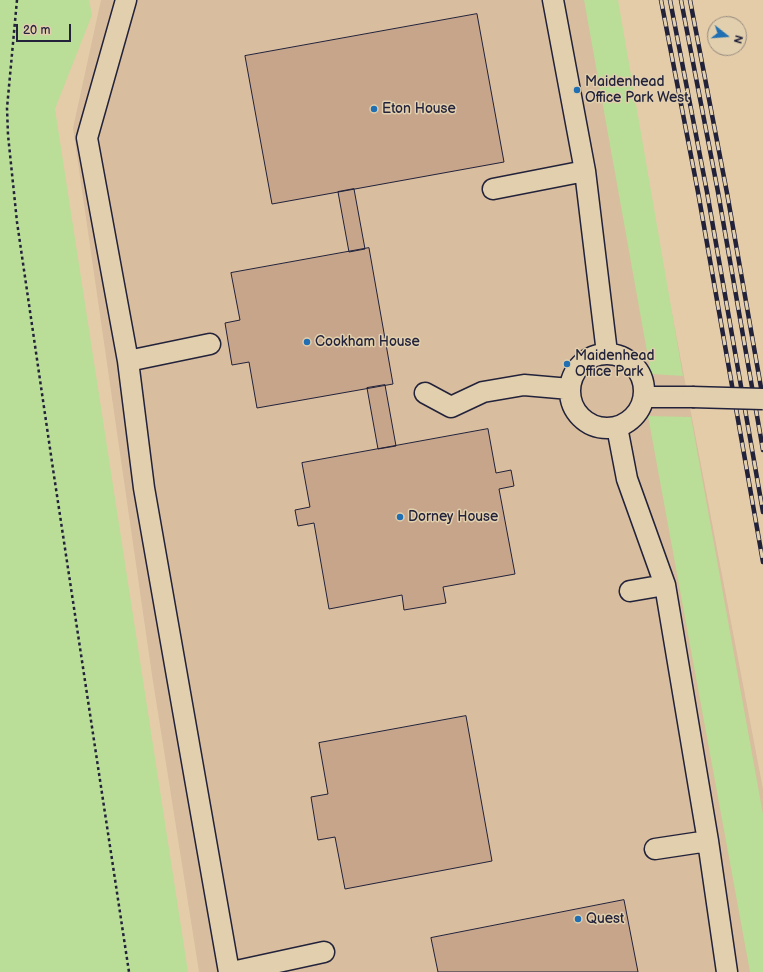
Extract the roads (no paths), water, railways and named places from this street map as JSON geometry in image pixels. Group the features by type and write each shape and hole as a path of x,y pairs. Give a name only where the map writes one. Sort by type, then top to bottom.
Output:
{"street":[{"path":"126,0 87,138 128,361 144,488 230,972 324,952"},
{"path":"553,0 585,172 607,354"},
{"path":"493,189 585,172"},
{"path":"128,361 210,344"},
{"path":"596,355 618,355 636,367 644,386 644,397 639,410 629,420 617,427 605,428 594,426 584,420 576,411 571,400 570,389 572,378 578,368 586,360 596,355"},
{"path":"425,393 451,407 483,392 524,385 570,389"},
{"path":"644,397 763,399"},
{"path":"617,427 627,479 665,585 708,841 727,972"},
{"path":"630,591 665,585"},
{"path":"655,850 708,841"}],"railway":[{"path":"661,0 698,192 763,562"},
{"path":"670,0 707,192 763,512"},
{"path":"681,0 718,192 763,450"},
{"path":"690,0 727,193 763,399"}],"place":[{"name":"Maidenhead Office Park West","path":"577,90"},
{"name":"Eton House","path":"374,109"},
{"name":"Cookham House","path":"307,342"},
{"name":"Maidenhead Office Park","path":"567,364"},
{"name":"Dorney House","path":"400,517"},
{"name":"Quest","path":"578,919"}]}
